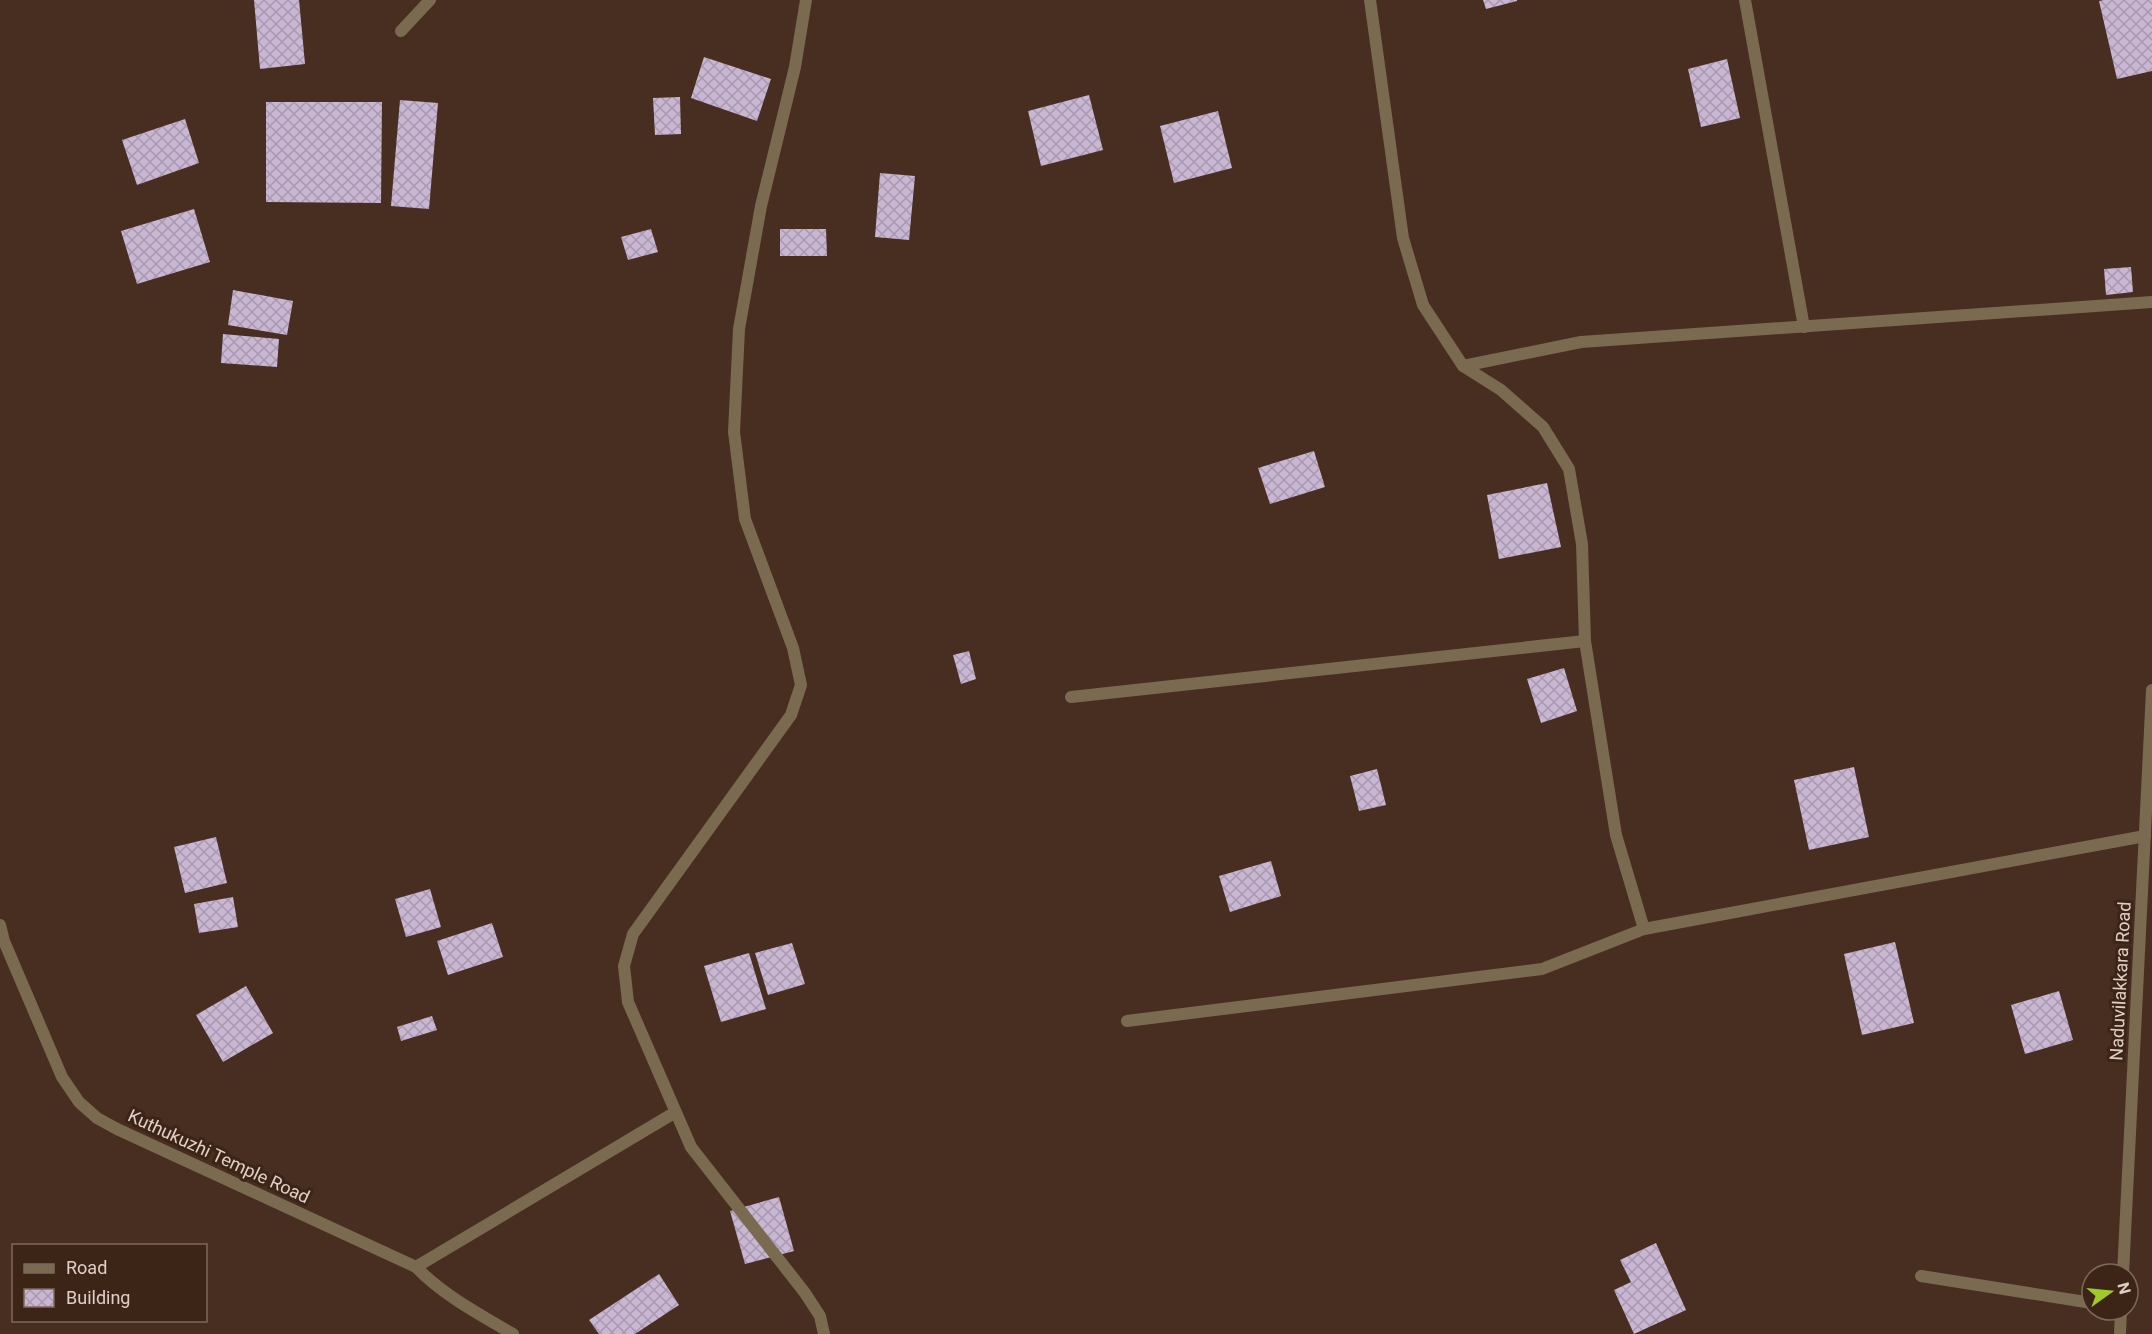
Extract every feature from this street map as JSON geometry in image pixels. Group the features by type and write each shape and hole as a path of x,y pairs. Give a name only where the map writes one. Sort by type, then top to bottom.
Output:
{"street":[{"path":"401,30 430,0"},
{"path":"806,0 795,67 761,206 739,328 734,432 745,519 793,648 801,685 791,715 633,934 624,966 628,1002 674,1113 691,1147 805,1293 820,1316 825,1334"},
{"path":"1370,0 1403,238 1423,305 1463,366 1501,390 1544,427 1569,469 1582,544 1585,640 1616,835 1644,929"},
{"path":"1745,0 1804,327"},
{"path":"1463,366 1581,342 2152,302"},
{"path":"1071,697 1585,640"},
{"name":"Naduvilakkara Road","path":"2124,1262 2152,690"},
{"path":"1127,1021 1542,969 1644,929 2145,836"},
{"name":"Kuthukuzhi Temple Road","path":"0,925 4,941 62,1077 78,1102 97,1118 416,1267 430,1282 513,1334"},
{"path":"416,1267 674,1113"},
{"path":"1921,1276 2080,1301"}],"building":[{"path":"254,0 299,0 305,64 260,69"},
{"path":"1483,0 1517,0 1517,1 1486,9"},
{"path":"2152,0 2152,71 2117,79 2099,1"},
{"path":"704,57 771,79 757,121 691,98"},
{"path":"1727,59 1740,118 1701,127 1688,69"},
{"path":"1089,95 1103,150 1041,166 1028,111"},
{"path":"680,97 681,134 655,135 653,98"},
{"path":"400,100 438,103 429,209 391,206"},
{"path":"266,102 382,102 381,203 266,202"},
{"path":"1218,111 1232,168 1174,183 1160,126"},
{"path":"185,119 199,163 137,185 122,140"},
{"path":"880,173 915,176 909,240 875,237"},
{"path":"194,209 210,262 137,284 121,231"},
{"path":"651,229 658,252 628,260 621,237"},
{"path":"780,229 826,229 827,256 780,256"},
{"path":"2131,267 2133,292 2106,295 2104,269"},
{"path":"233,290 293,301 287,335 228,325"},
{"path":"223,334 279,339 277,367 221,363"},
{"path":"1314,451 1325,487 1270,504 1258,468"},
{"path":"1547,483 1561,547 1499,559 1487,495"},
{"path":"969,651 976,679 961,684 953,655"},
{"path":"1564,668 1577,711 1541,723 1527,679"},
{"path":"1854,767 1869,837 1809,850 1794,780"},
{"path":"1377,769 1386,805 1359,811 1350,776"},
{"path":"216,837 227,883 185,893 174,847"},
{"path":"1271,861 1281,896 1230,912 1219,876"},
{"path":"430,889 441,927 406,937 395,899"},
{"path":"233,897 238,927 199,933 194,904"},
{"path":"492,923 503,957 448,975 437,941"},
{"path":"1895,942 1914,1023 1862,1035 1844,954"},
{"path":"792,943 805,984 768,995 755,953"},
{"path":"749,953 766,1009 721,1022 704,966"},
{"path":"246,986 273,1033 223,1062 196,1015"},
{"path":"2059,991 2073,1040 2025,1054 2011,1005"},
{"path":"432,1016 437,1030 401,1041 397,1027"},
{"path":"779,1197 794,1251 745,1264 730,1211"},
{"path":"1656,1243 1686,1310 1634,1334 1614,1290 1631,1282 1620,1260"},
{"path":"659,1274 679,1305 635,1334 599,1334 589,1320"}]}
